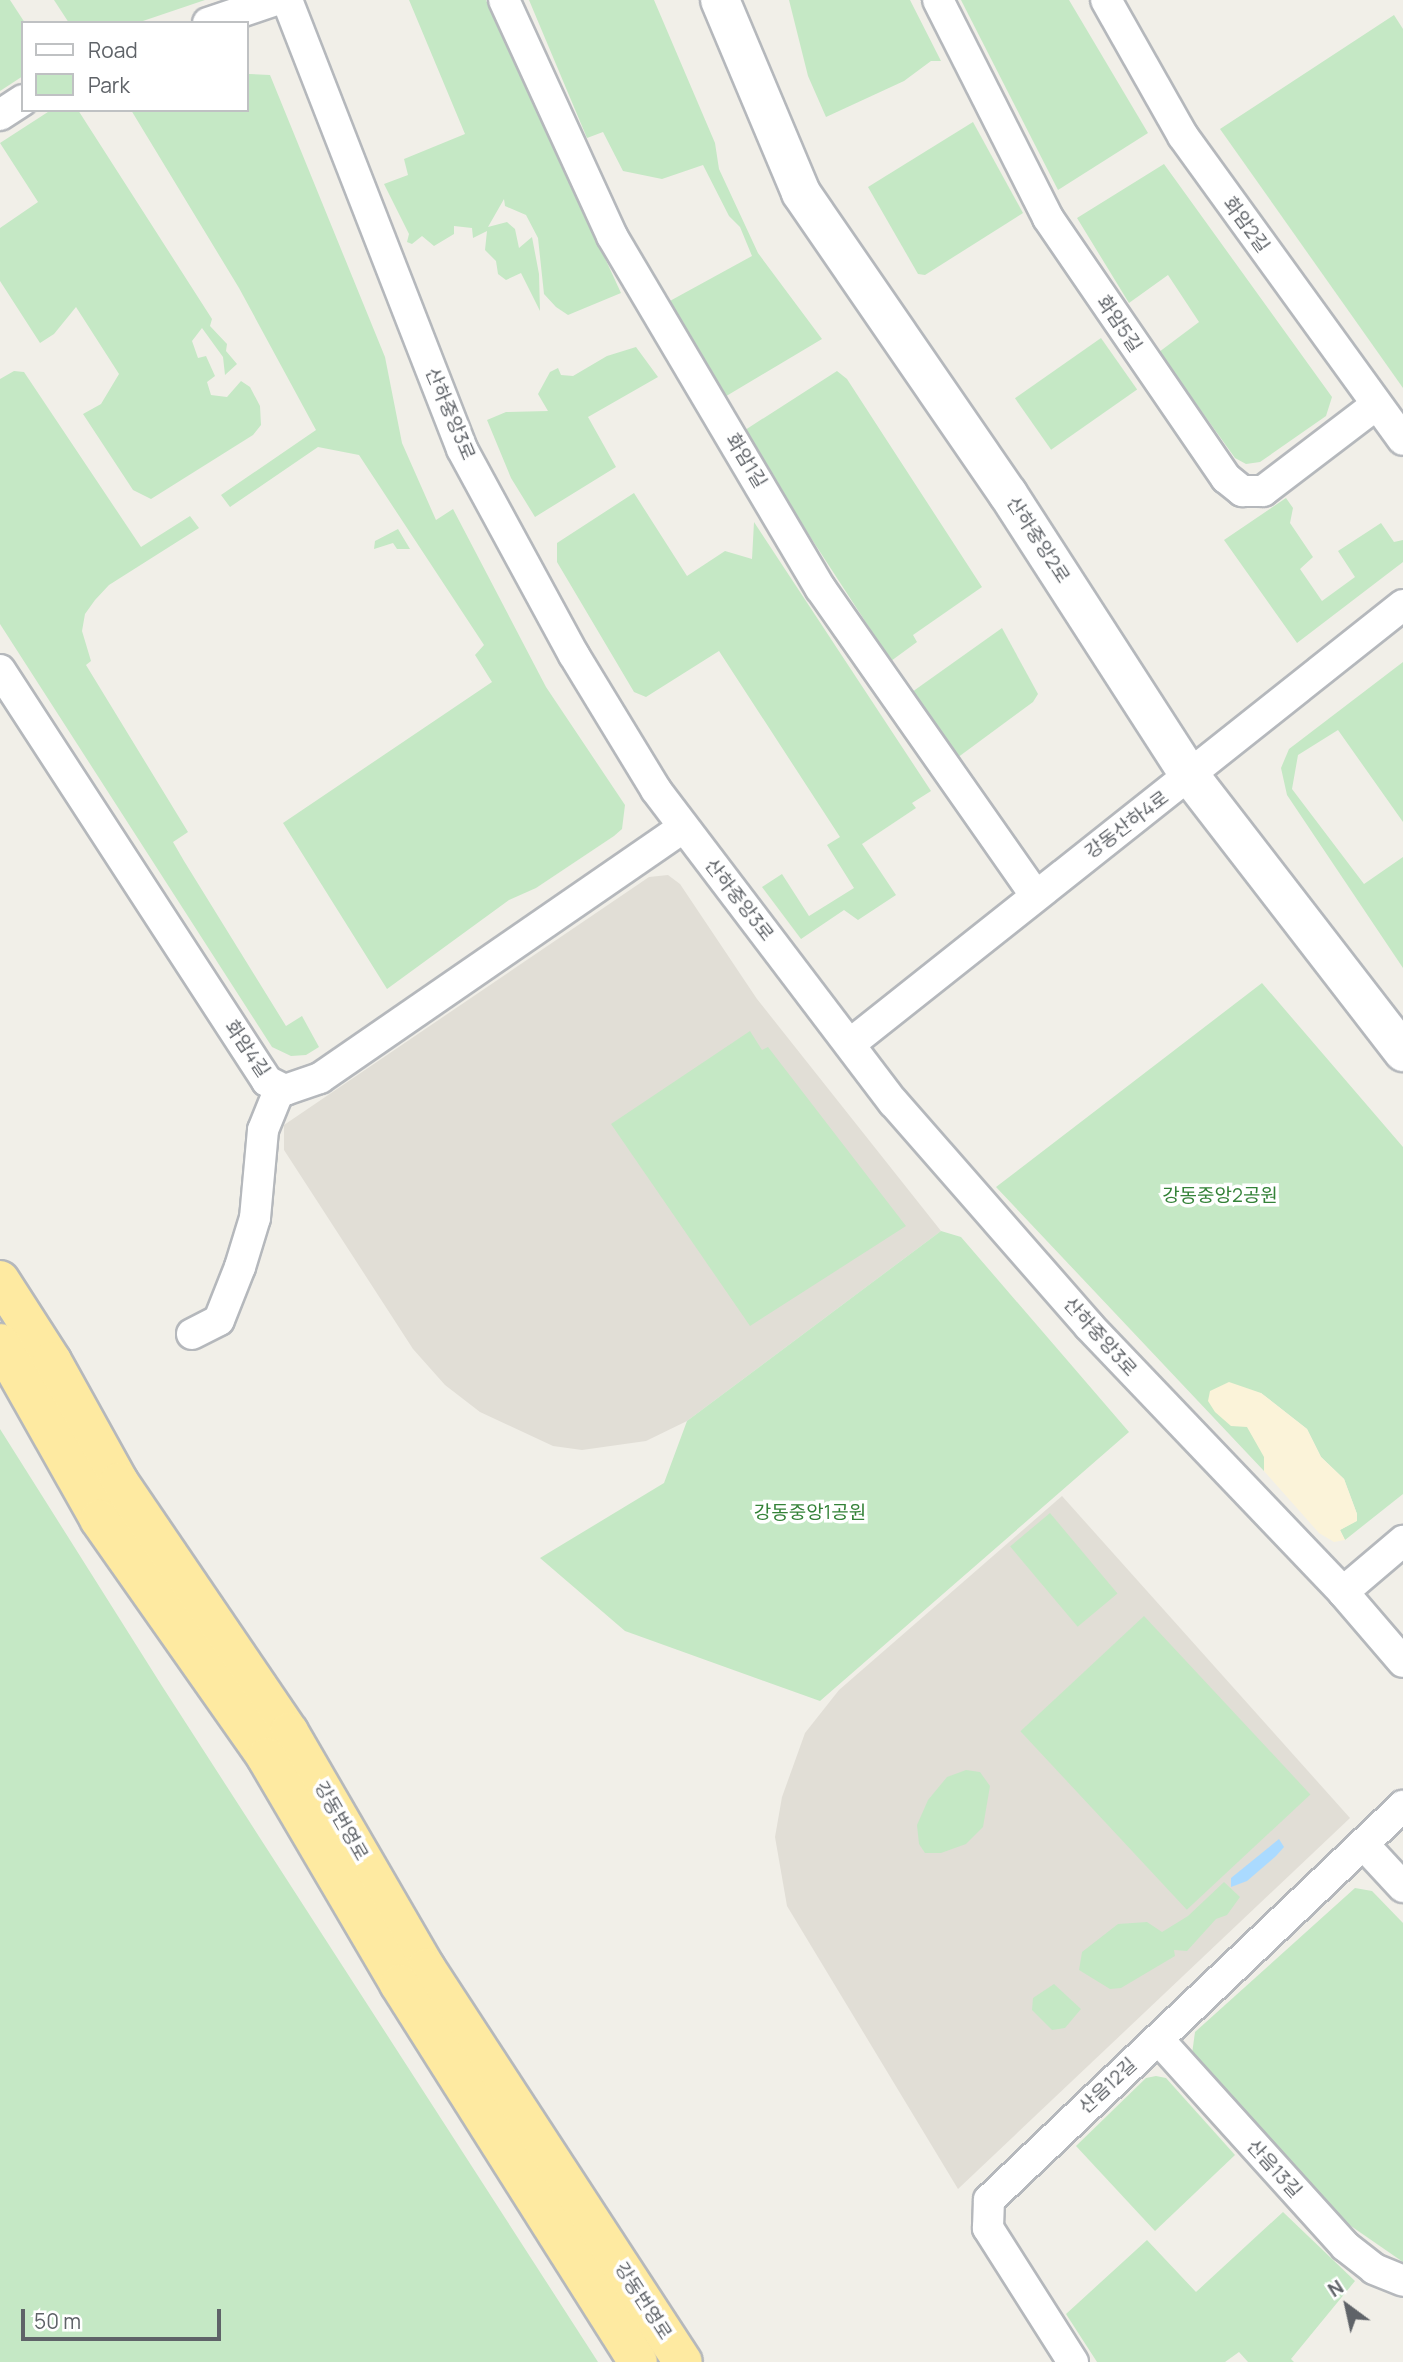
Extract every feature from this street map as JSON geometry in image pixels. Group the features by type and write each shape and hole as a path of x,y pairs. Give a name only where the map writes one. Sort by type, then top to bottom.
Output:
{"highway":[{"name":"강동번영로","path":"0,1280 52,1361 119,1482 289,1732 426,1968 683,2362"},
{"name":"강동번영로","path":"0,1343 99,1519 266,1756 399,1984 638,2362"}],"main road":[{"name":"산하중앙2로","path":"720,0 801,193 1008,494 1191,776 1403,1052"}],"street":[{"path":"214,21 276,0"},
{"name":"산하중앙3로","path":"287,0 462,449 574,655 684,828 894,1103 1089,1326 1343,1592 1403,1662"},
{"name":"화암1길","path":"504,0 611,236 821,589 1035,895"},
{"name":"화암5길","path":"938,0 1048,218 1226,478 1242,491 1263,491 1377,405"},
{"name":"화암2길","path":"1106,0 1183,136 1403,440"},
{"path":"0,115 21,101"},
{"name":"강동산하4로","path":"850,1044 1035,895 1191,776 1403,605"},
{"name":"화암4길","path":"0,670 267,1081 280,1088 303,1087 320,1079 684,828"},
{"path":"192,1334 219,1320 240,1267 255,1218 263,1130 280,1088"},
{"path":"1343,1592 1403,1541"},
{"name":"산음12길","path":"1073,2362 988,2228 987,2207 994,2192 1159,2040 1403,1807"},
{"path":"1365,1846 1403,1887"},
{"name":"산음13길","path":"1159,2040 1345,2246 1374,2269 1403,2281"}],"shaded area":[{"path":"668,875 680,884 757,999 941,1231 687,1421 646,1441 582,1450 553,1446 480,1412 445,1385 413,1349 284,1150 284,1125 649,877"},
{"path":"1062,1496 1350,1818 958,2189 787,1906 775,1837 782,1797 805,1733 839,1690"}],"green space":[{"path":"0,0 10,0 24,21 21,21 21,77 0,91"},
{"path":"54,0 205,0 143,21 68,21"},
{"path":"409,0 486,0 621,293 568,315 556,307 544,294 538,238 526,215 505,206 504,199 488,227 507,222 515,229 519,248 532,237 539,274 540,311 521,273 506,280 498,274 496,261 485,250 487,231 473,238 472,228 454,226 454,234 434,246 422,236 412,244 407,242 409,234 384,184 408,175 404,159 465,134"},
{"path":"529,0 654,0 715,143 719,169 758,253 822,339 723,398 668,302 752,256 740,227 729,216 703,165 662,179 623,171 603,132 587,138"},
{"path":"789,0 910,0 941,61 931,61 904,81 826,117 808,76"},
{"path":"961,0 1069,0 1148,133 1058,190"},
{"path":"1394,15 1403,29 1403,388 1220,129"},
{"path":"248,72 270,75 385,357 402,443 436,520 453,509 546,687 625,805 622,829 614,836 536,888 509,900 387,989 283,823 492,682 475,655 484,645 359,455 318,447 230,507 221,495 316,430 239,288 132,112 248,112"},
{"path":"48,112 79,112 212,319 210,326 227,344 226,351 237,364 225,375 223,357 202,328 192,341 198,358 206,356 215,376 207,382 211,395 227,397 241,381 250,387 260,406 261,425 253,435 151,499 133,490 83,414 101,404 119,374 76,307 54,334 40,343 0,281 0,228 38,202 0,143"},
{"path":"973,122 1023,213 925,275 918,274 868,187"},
{"path":"1164,164 1332,397 1326,416 1260,462 1246,464 1235,458 1159,352 1199,322 1168,275 1129,303 1077,218"},
{"path":"1101,338 1137,390 1051,450 1015,398"},
{"path":"636,347 658,377 588,417 616,467 535,517 511,478 487,420 506,412 548,411 538,394 550,372 558,368 561,375 573,376 607,356"},
{"path":"14,371 24,372 141,547 190,516 199,528 109,585 95,600 85,614 82,631 91,661 86,665 188,832 173,842 184,861 286,1026 302,1016 319,1047 306,1055 291,1056 272,1047 0,624 0,379"},
{"path":"837,371 847,379 982,587 913,635 917,642 891,661 742,432"},
{"path":"634,493 687,576 725,551 752,559 754,522 931,791 912,803 916,808 862,844 896,895 858,920 844,910 801,939 762,887 782,874 809,916 854,888 827,845 840,837 719,651 646,697 634,692 557,562 557,543"},
{"path":"1286,498 1293,508 1290,523 1313,557 1300,569 1322,601 1355,577 1338,551 1381,523 1394,542 1403,540 1403,562 1297,643 1224,540"},
{"path":"398,529 410,549 397,549 393,543 374,549 375,541"},
{"path":"1002,628 1038,694 1033,702 957,758 912,692"},
{"path":"1403,662 1403,822 1338,730 1298,755 1292,789 1364,884 1403,857 1403,968 1287,795 1281,768 1289,749"},
{"name":"강동중앙2공원","path":"1262,983 1403,1147 1403,1494 1345,1540 1340,1530 1356,1521 1357,1514 1344,1479 1321,1457 1307,1429 1261,1393 1247,1426 1265,1457 1264,1471 996,1187"},
{"path":"750,1031 762,1050 768,1047 906,1226 750,1326 611,1124"},
{"name":"강동중앙1공원","path":"941,1231 961,1237 1129,1432 820,1701 625,1631 540,1558 664,1483 687,1421"},
{"path":"0,1429 162,1686 598,2362 0,2362"},
{"path":"1050,1513 1117,1593 1078,1627 1010,1546"},
{"path":"1144,1616 1310,1794 1187,1910 1020,1731"},
{"path":"966,1770 980,1772 990,1786 983,1827 966,1844 941,1853 925,1853 919,1844 917,1825 928,1800 947,1777"},
{"path":"1224,1882 1240,1897 1227,1915 1216,1919 1187,1951 1174,1950 1175,1956 1121,1988 1110,1989 1079,1970 1082,1952 1118,1924 1147,1922 1162,1932 1188,1916"},
{"path":"1355,1888 1372,1891 1403,1923 1403,2262 1348,2224 1196,2065 1192,2054 1195,2032"},
{"path":"1054,1984 1081,2009 1065,2028 1052,2030 1032,2010 1033,1998"},
{"path":"1146,2078 1166,2078 1235,2155 1155,2231 1076,2146"},
{"path":"1283,2212 1355,2281 1291,2359 1294,2362 1248,2362 1239,2352 1225,2362 1097,2362 1066,2314 1147,2240 1196,2292"}],"sand":[{"path":"1229,1382 1261,1393 1307,1429 1321,1457 1344,1479 1357,1514 1357,1521 1340,1530 1345,1540 1334,1542 1319,1533 1264,1471 1264,1457 1247,1427 1231,1426 1215,1412 1208,1401 1210,1391"}],"water":[{"path":"1279,1839 1284,1847 1276,1856 1247,1881 1231,1887 1231,1878"}]}
